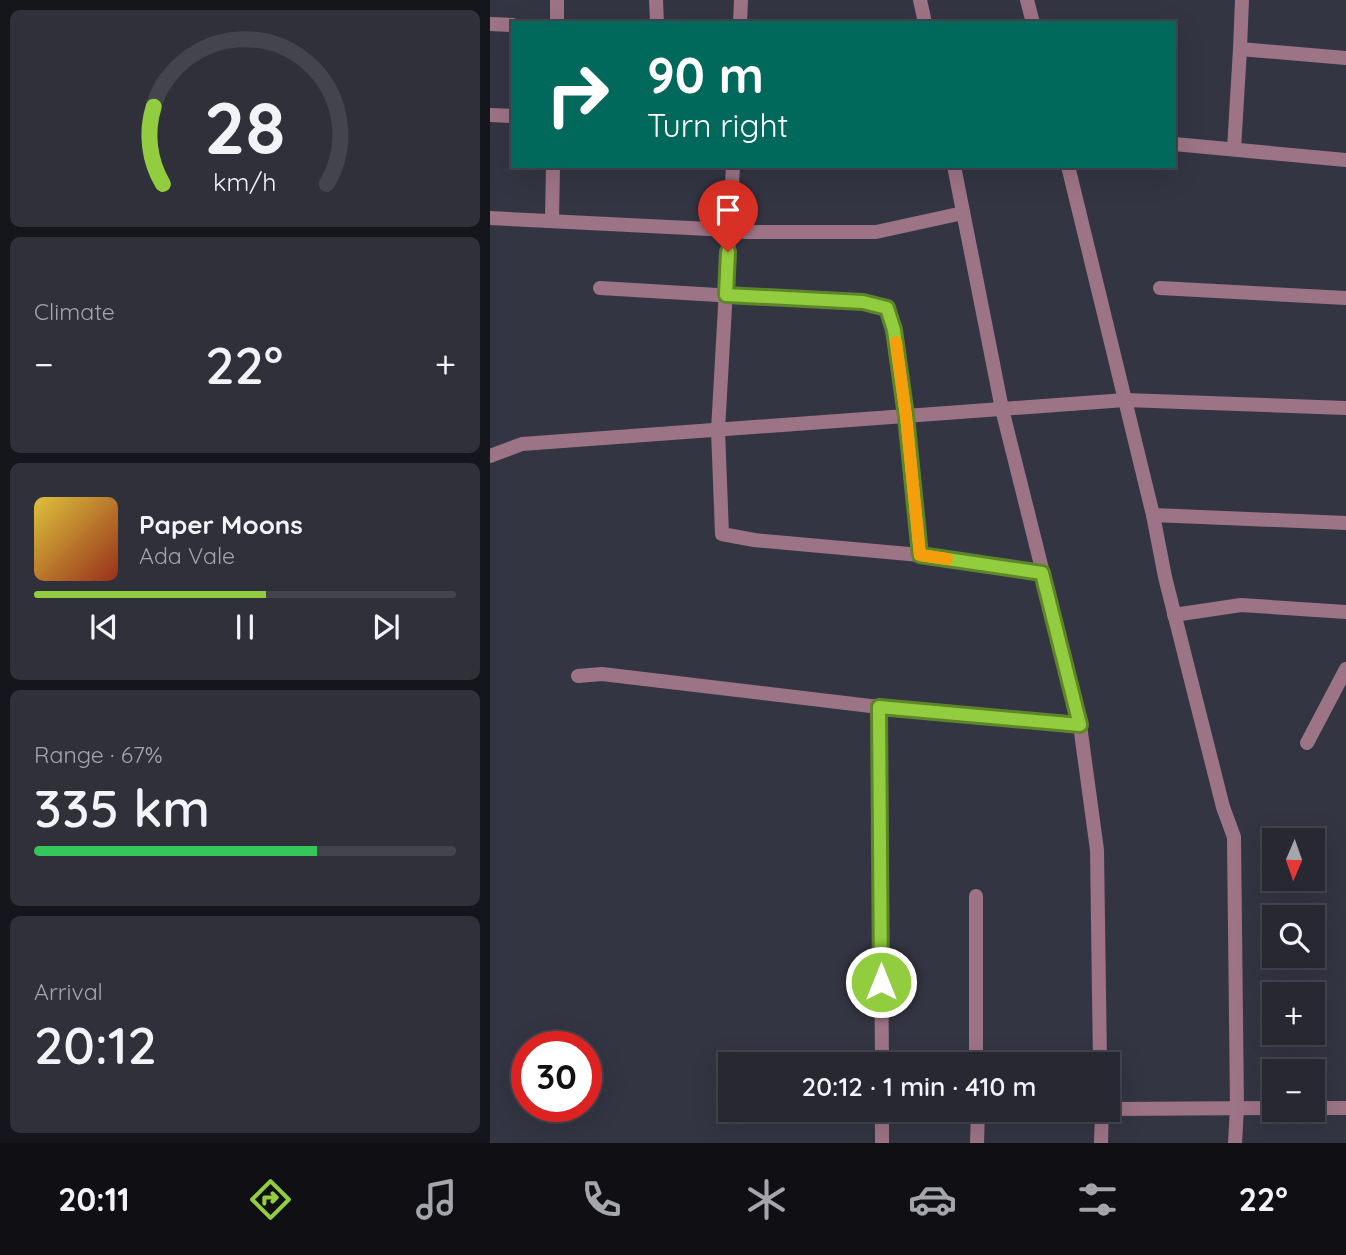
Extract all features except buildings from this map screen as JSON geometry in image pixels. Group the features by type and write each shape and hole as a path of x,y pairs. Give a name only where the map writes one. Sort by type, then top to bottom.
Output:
{"street":[{"path":"556,21 557,0"},
{"path":"656,0 657,21"},
{"path":"740,21 741,0"},
{"path":"920,0 925,21"},
{"path":"1027,0 1032,21"},
{"path":"1234,149 1242,0"},
{"path":"490,24 511,25"},
{"path":"1240,49 1346,58"},
{"path":"490,115 511,116"},
{"path":"1176,144 1346,160"},
{"path":"552,221 554,168"},
{"path":"733,168 718,430 722,534 754,540 920,555 1042,573"},
{"path":"954,168 1002,409 1080,725 1097,850 1100,1052"},
{"path":"1068,168 1153,515 1174,615 1223,807 1234,837 1237,1108 1235,1143"},
{"path":"490,218 746,232 876,232 963,213"},
{"path":"600,288 863,302 887,308 894,330 906,416 920,555"},
{"path":"1160,289 1346,298"},
{"path":"490,456 522,444 1125,400 1346,408"},
{"path":"1153,515 1346,523"},
{"path":"1174,615 1241,605 1346,612"},
{"path":"1307,743 1346,669"},
{"path":"578,676 602,674 879,707 1080,725"},
{"path":"879,707 882,1052"},
{"path":"975,896 976,1052"},
{"path":"1120,1110 1262,1108"},
{"path":"1325,1108 1346,1108"},
{"path":"881,1143 882,1122"},
{"path":"977,1143 978,1122"},
{"path":"1101,1143 1102,1122"}],"slow traffic":[{"path":"896,342 920,555 947,559"}],"route":[{"path":"728,252 726,295 863,302 887,308 894,330 906,416 920,555 1042,573 1080,725 879,707 881,982"}]}
